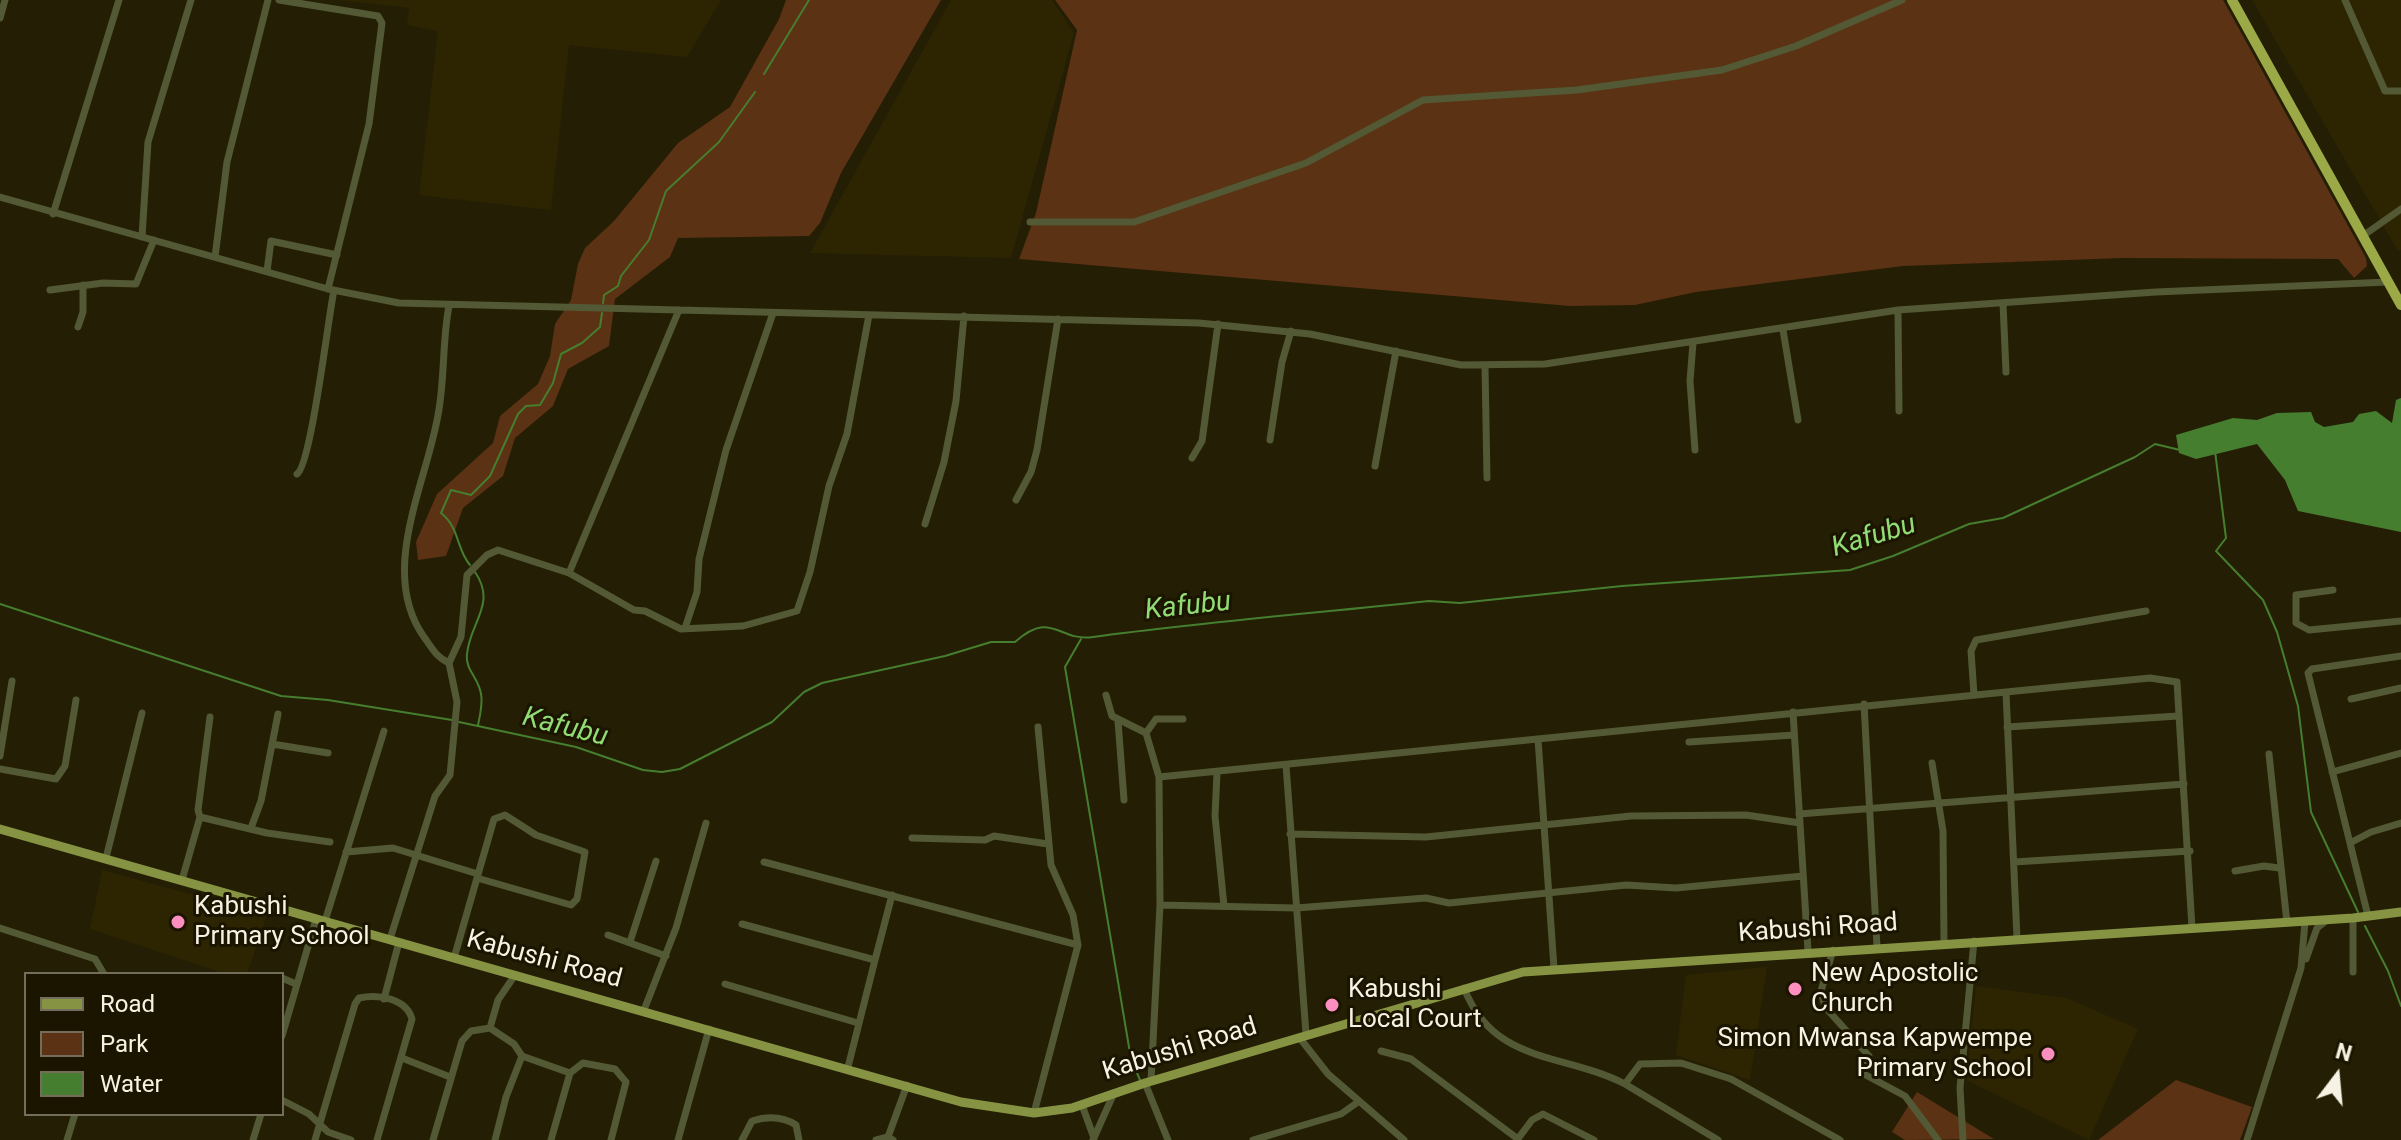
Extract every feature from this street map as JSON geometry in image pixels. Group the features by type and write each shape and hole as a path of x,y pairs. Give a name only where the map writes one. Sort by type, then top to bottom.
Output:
{"highway":[{"path":"2232,0 2401,305"}],"main road":[{"name":"Kabushi Road","path":"0,829 989,1108 1034,1113 1082,1105 1147,1082 1464,988 1554,968 2305,922 2401,912"}],"street":[{"path":"0,18 5,0"},
{"path":"53,214 119,0"},
{"path":"142,237 148,142 191,0"},
{"path":"215,257 227,162 268,0"},
{"path":"279,0 378,16 382,21 369,124 331,289 318,378 316,417 304,468 297,474"},
{"path":"1030,222 1134,222 1306,163 1423,100 1577,90 1722,70 1796,46 1902,0"},
{"path":"2345,0 2385,91 2401,91"},
{"path":"0,197 53,214 384,301 449,306 1218,324 1291,331 1461,365 1485,366 1589,359 1898,310 2156,292 2388,282"},
{"path":"2364,235 2401,209"},
{"path":"50,290 83,285 136,284 154,240"},
{"path":"267,271 271,241 337,255"},
{"path":"78,327 83,312 83,285"},
{"path":"2003,303 2006,372"},
{"path":"449,306 439,410 414,504 404,565 408,603 414,622 438,658 449,663"},
{"path":"569,573 679,310"},
{"path":"1898,310 1896,363 1899,411"},
{"path":"685,628 697,592 699,559 729,437 773,313"},
{"path":"384,999 394,941 416,853 435,796 450,775 457,705 449,663 461,637 467,575 487,555 498,550 569,573 634,610 685,628 743,626 775,615 792,614 801,605 829,486 849,427 869,315"},
{"path":"925,524 944,462 958,390 964,316"},
{"path":"1016,500 1031,472 1037,450 1058,319"},
{"path":"1192,458 1202,441 1218,324"},
{"path":"1783,330 1798,420"},
{"path":"1270,440 1282,362 1291,331"},
{"path":"1693,343 1690,381 1695,450"},
{"path":"1375,466 1396,351"},
{"path":"1485,366 1487,478"},
{"path":"2333,590 2296,595 2296,623 2299,627 2309,630 2401,621"},
{"path":"1974,695 1971,651 1976,640 2146,611"},
{"path":"2368,916 2308,673 2312,669 2401,656"},
{"path":"1159,777 1864,704 2167,679 2177,682 2190,851 2192,928"},
{"path":"0,756 12,681"},
{"path":"2351,699 2401,688"},
{"path":"2006,692 2017,938"},
{"path":"1106,695 1109,711 1118,721 1124,800"},
{"path":"0,769 56,779 65,766 76,700"},
{"path":"1864,704 1877,947"},
{"path":"1793,712 1808,951"},
{"path":"106,858 142,713"},
{"path":"251,828 261,801 278,714"},
{"path":"2007,727 2178,716"},
{"path":"182,880 200,817 210,717"},
{"path":"1146,733 1156,719 1183,719"},
{"path":"1118,721 1127,722 1146,733 1159,777 1160,905 1147,1082 1168,1140"},
{"path":"1034,1113 1078,945 1073,915 1051,865 1038,727"},
{"path":"284,1029 296,984 346,852 384,731"},
{"path":"1689,742 1794,735"},
{"path":"1538,739 1554,968"},
{"path":"272,744 328,753"},
{"path":"2332,772 2401,753"},
{"path":"2269,754 2287,923"},
{"path":"1932,763 1944,864 1944,942"},
{"path":"1286,765 1302,1036 1328,1074 1404,1140"},
{"path":"1217,773 1215,816 1224,906"},
{"path":"1290,834 1426,837 1544,823 1693,814 1800,818 1869,808 2184,784"},
{"path":"346,852 393,848 416,853 478,876 571,905 577,899 585,852 536,835 505,815 498,816 492,824 478,876 454,958"},
{"path":"200,817 330,842"},
{"path":"644,1010 666,956 706,823"},
{"path":"2350,843 2371,832 2401,823"},
{"path":"912,838 985,840 994,836 1048,844"},
{"path":"2014,862 2190,851"},
{"path":"630,942 656,861"},
{"path":"764,862 1078,945"},
{"path":"2235,871 2264,866 2279,868"},
{"path":"1160,905 1296,908 1426,898 1459,902 1626,885 1676,888 1803,876"},
{"path":"848,1067 892,895"},
{"path":"2353,918 2353,972"},
{"path":"2247,1140 2301,968 2317,928 2327,920"},
{"path":"2301,968 2305,922"},
{"path":"742,924 875,960"},
{"path":"0,928 95,959 103,972"},
{"path":"608,935 666,956"},
{"path":"1963,1140 1960,1088 1974,941"},
{"path":"1833,950 1821,991 1825,1007 1869,1056 1862,1073 1905,1096 1938,1140"},
{"path":"490,1028 498,1000 515,975"},
{"path":"284,979 296,984"},
{"path":"725,984 858,1023"},
{"path":"1464,988 1470,1004 1493,1035 1625,1084 1718,1140"},
{"path":"315,1140 355,1004 367,996 409,1009 412,1019 377,1140"},
{"path":"433,1140 462,1041 471,1031 490,1028 514,1044 522,1056 570,1073"},
{"path":"678,1140 709,1029"},
{"path":"1381,1051 1411,1059 1518,1139 1538,1114 1543,1114 1594,1140"},
{"path":"495,1140 506,1097 522,1056"},
{"path":"402,1058 450,1077"},
{"path":"551,1140 570,1073 583,1063 606,1066 622,1075 625,1091 611,1140"},
{"path":"1625,1084 1640,1064 1681,1063 1731,1079 1840,1140"},
{"path":"876,1140 890,1138 907,1085"},
{"path":"1094,1139 1114,1093"},
{"path":"284,1101 309,1114 333,1135 351,1140"},
{"path":"1253,1140 1283,1136 1341,1114 1358,1102"},
{"path":"1082,1105 1094,1139"},
{"path":"67,1140 74,1116"},
{"path":"253,1140 260,1116"},
{"path":"742,1140 752,1121 765,1117 785,1119 796,1125 799,1140"}],"shaded area":[{"path":"340,0 721,0 687,57 569,45 551,210 419,195 438,31 407,25 409,8"},
{"path":"951,0 1052,0 1074,33 1011,258 810,253"},
{"path":"2252,0 2401,0 2401,250 2398,251"},
{"name":"Kabushi Primary School","path":"102,870 267,915 248,972 220,972 90,929"},
{"path":"1767,967 1750,1080 1676,1055 1686,975"},
{"name":"Simon Mwansa Kapwempe Primary School","path":"1976,986 2066,998 2138,1029 2089,1140 1966,1080"}],"green space":[{"path":"786,0 941,0 841,173 820,223 809,236 678,238 670,257 615,299 609,346 568,369 553,406 515,438 503,476 463,508 446,556 418,560 416,542 437,494 493,443 500,416 538,384 550,356 555,324 571,300 578,264 585,248 614,221 678,143 730,107 779,19"},
{"path":"1055,0 2223,0 2366,258 2367,266 2354,278 2338,259 2123,258 1903,266 1696,292 1635,305 1570,306 1019,259 1036,213 1077,30"},
{"path":"2176,1080 2252,1107 2240,1140 2098,1140"},
{"path":"1917,1092 1994,1139 1905,1140 1892,1132"}],"water":[{"path":"2401,398 2401,532 2298,511 2285,480 2257,444 2196,459 2179,453 2176,435 2233,418 2257,420 2277,413 2311,412 2315,422 2324,427 2353,422 2359,414 2376,411 2392,423 2396,400"}],"waterway":[{"path":"764,74 809,0"},
{"path":"603,303 604,295 618,286 621,276 649,240 666,191 719,142 755,92"},
{"path":"470,565 452,525 441,513 451,490 471,495 490,476 518,414 526,406 540,405 553,383 561,354 582,343 600,327 602,313"},
{"name":"Kafubu","path":"459,722 576,747 643,770 662,772 680,769 772,722 804,692 822,683 945,656 991,642 1015,642 1038,628 1047,627 1071,635 1093,637 1429,601 1460,603 1622,586 1850,570 1893,556 1969,524 2003,518 2135,457 2155,444 2180,450"},
{"path":"2215,451 2226,538 2216,551 2263,600 2277,632 2298,706 2311,812 2358,912"},
{"path":"475,572 481,583 483,604 469,643 467,660 481,694 478,725"},
{"name":"Kafubu","path":"0,604 281,696 328,700 452,720"},
{"path":"1081,639 1065,667 1131,1059 1140,1080"},
{"path":"2365,926 2388,971 2401,1006"}],"place":[{"name":"Kabushi Primary School","path":"178,922"},
{"name":"New Apostolic Church","path":"1795,989"},
{"name":"Kabushi Local Court","path":"1332,1005"},
{"name":"Simon Mwansa Kapwempe Primary School","path":"2048,1054"}]}
